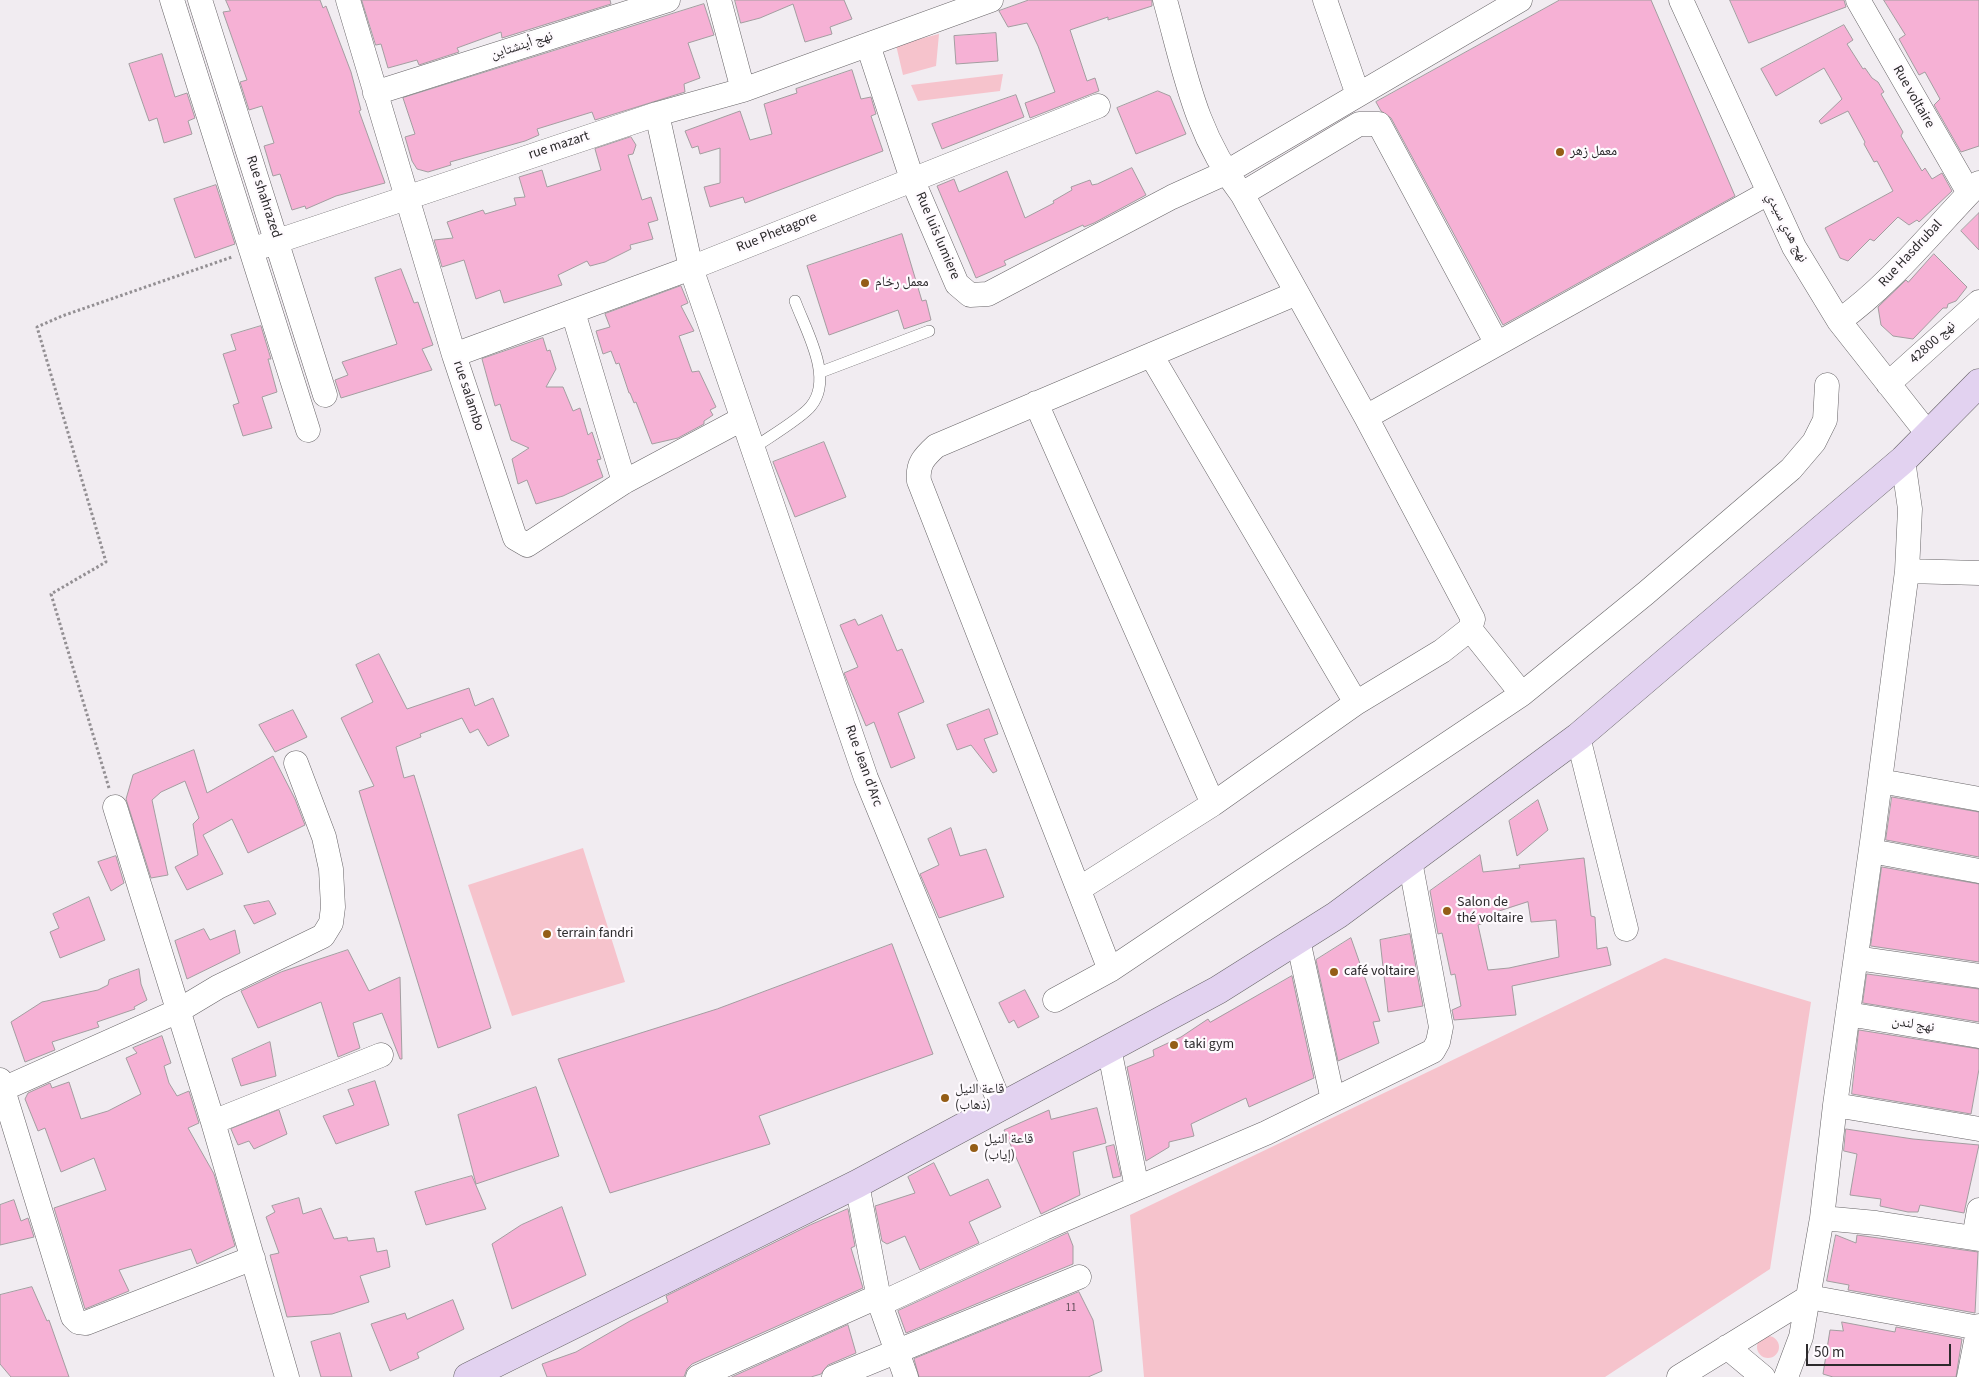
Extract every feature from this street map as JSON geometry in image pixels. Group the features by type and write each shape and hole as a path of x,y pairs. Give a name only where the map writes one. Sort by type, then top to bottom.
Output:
{"main road":[{"path":"468,1377 857,1184 1218,990 1337,915 1578,737 1903,460 1979,383"}],"street":[{"path":"172,0 308,430"},
{"name":"Rue shahrazed","path":"200,0 325,395"},
{"name":"rue salambo","path":"348,0 454,355 514,538 527,545 624,482 742,419"},
{"name":"نهج أينشتاين","path":"376,93 668,0"},
{"path":"719,0 743,90"},
{"name":"rue mazart","path":"251,250 407,196 657,114 743,90 991,0"},
{"path":"1079,889 1213,804 1356,703 1442,651 1470,629 1473,619 1366,417 1242,194 1225,173 1198,118 1165,0"},
{"path":"1325,0 1358,95"},
{"name":"نهج هدي سيدي","path":"1681,0 1794,247 1839,321 1928,434"},
{"name":"Rue voltaire","path":"1858,0 1974,188"},
{"name":"Rue luis lumiere","path":"868,45 912,179 956,284 970,295 988,294 1172,197 1225,173 1358,95 1508,3"},
{"name":"Rue Phetagore","path":"454,355 691,268 1098,106"},
{"name":"Rue Jean d'Arc","path":"657,114 691,268 866,778 1001,1106"},
{"path":"1242,194 1359,124 1379,124 1497,344"},
{"name":"Rue Hasdrubal","path":"1839,321 1880,288 1974,188"},
{"path":"1366,417 1768,193"},
{"path":"1110,970 919,481 918,470 922,460 936,446 1297,294"},
{"name":"نهج 42800","path":"1888,384 1979,302"},
{"path":"573,312 624,482"},
{"path":"1151,355 1356,703"},
{"path":"1056,1000 1110,970 1522,694 1646,594 1791,469 1814,442 1825,420 1827,385"},
{"path":"1036,403 1213,804"},
{"path":"1786,1377 1801,1337 1822,1218 1835,1105 1871,851 1907,571 1910,509 1903,460"},
{"path":"1907,571 1979,573"},
{"path":"1470,629 1522,694"},
{"path":"1578,737 1626,929"},
{"path":"253,1258 86,1324 78,1322 73,1317 2,1084 178,1011 218,988 322,936 331,923 333,907 331,869 324,837 296,763"},
{"path":"1880,781 1979,798"},
{"path":"115,807 213,1122 287,1377"},
{"path":"1871,851 1979,871"},
{"path":"698,1377 1266,1133 1433,1051 1438,1042 1440,1027 1410,861"},
{"path":"1298,940 1333,1100"},
{"path":"1856,958 1979,976"},
{"name":"نهج لندن","path":"1848,1014 1979,1036"},
{"path":"1109,1048 1137,1188"},
{"path":"213,1122 381,1055"},
{"path":"1835,1105 1979,1129"},
{"path":"857,1184 879,1300 906,1377"},
{"path":"1822,1218 1876,1223 1977,1238 1979,1210"},
{"path":"834,1377 1079,1277"},
{"path":"1679,1377 1809,1298 1979,1327 1969,1377"},
{"path":"1727,1347 1763,1377"}],"lane":[{"path":"752,449 811,406 820,389 821,372 795,301"},
{"path":"821,372 928,331"}],"path":[{"path":"115,807 51,594 106,562 37,327 62,316 251,250"}],"shaded area":[{"path":"939,34 936,66 903,75 896,45"},
{"path":"1003,74 1000,91 918,101 911,85"},
{"name":"terrain fandri","path":"583,848 625,982 512,1016 468,885"},
{"path":"1665,958 1811,1002 1770,1269 1605,1377 1144,1377 1130,1215"},
{"path":"1764,1336 1772,1336 1779,1343 1779,1351 1772,1358 1764,1358 1757,1351 1757,1343"}],"building":[{"path":"226,0 320,0 323,8 326,6 351,72 361,110 359,111 385,183 336,196 306,209 305,206 292,210 280,174 273,176 264,146 274,143 262,106 249,110 240,82 247,80 223,12 230,11"},
{"path":"362,0 610,0 611,4 502,38 501,32 457,48 459,52 419,65 417,60 388,68 381,44 376,45"},
{"path":"735,0 844,0 852,19 830,27 832,34 805,42 793,4 760,18 741,23"},
{"path":"1029,0 1152,0 1152,6 1108,20 1108,17 1070,30 1087,81 1095,78 1099,91 1030,118 1025,103 1055,92 1038,46 1027,23 1008,27 999,11"},
{"name":"معمل زهر","path":"1560,0 1651,0 1735,196 1503,325 1391,118 1381,111 1376,102"},
{"path":"1730,0 1844,0 1846,7 1749,43"},
{"path":"1884,0 1979,0 1979,146 1961,152 1934,105 1940,99 1925,72 1919,75 1899,39 1905,35"},
{"path":"704,4 714,35 688,43 700,78 684,84 685,92 595,120 592,112 537,129 539,135 525,141 450,162 451,165 428,172 417,169 412,161 405,137 415,134 403,98"},
{"path":"1844,25 1853,40 1847,44 1863,69 1865,68 1872,78 1878,82 1884,92 1881,94 1903,132 1901,136 1922,171 1925,168 1932,179 1942,173 1952,191 1919,222 1917,220 1909,225 1898,217 1874,241 1870,239 1848,261 1840,258 1825,228 1893,191 1877,161 1874,162 1848,111 1821,124 1819,121 1842,99 1824,68 1776,96 1761,69"},
{"path":"996,33 998,61 956,64 954,36"},
{"path":"162,54 175,97 187,93 195,118 188,121 192,134 164,143 157,118 149,121 129,64"},
{"path":"852,70 861,99 871,97 876,114 871,116 883,151 745,203 743,197 710,207 704,187 720,183 720,148 700,154 698,146 692,148 685,131 740,111 750,140 772,134 764,104 797,93 796,89"},
{"path":"1158,91 1170,96 1186,134 1136,154 1117,108"},
{"path":"1016,95 1024,117 942,149 932,124"},
{"path":"631,137 636,145 633,154 628,155 642,200 651,197 658,220 648,223 653,239 630,245 631,249 605,262 590,266 587,261 558,275 562,285 504,303 500,290 476,299 464,260 442,267 434,240 453,238 447,222 483,210 485,214 516,205 514,198 525,197 519,177 542,170 547,187 601,170 595,149"},
{"path":"1132,168 1146,195 1094,223 1084,227 1083,225 1004,261 1006,265 976,278 937,186 954,179 959,192 1007,171 1025,218 1054,203 1053,201 1072,190 1071,187 1090,180 1092,185 1097,184"},
{"path":"216,185 235,244 195,258 174,199"},
{"path":"1979,213 1979,250 1961,231"},
{"name":"معمل رخام","path":"902,234 922,301 926,300 931,320 904,329 898,310 829,335 807,266"},
{"path":"1934,254 1967,287 1956,301 1948,304 1947,308 1943,308 1913,339 1893,336 1881,325 1878,307 1906,280 1908,282"},
{"path":"401,269 414,303 418,302 433,345 422,349 432,370 341,398 335,380 348,375 342,362 397,344 375,278"},
{"path":"681,286 688,303 681,306 694,331 679,336 692,372 699,371 716,407 710,410 713,415 704,421 704,424 678,438 652,444 636,402 634,403 629,393 619,363 616,364 611,351 603,354 596,331 610,327 605,314"},
{"path":"261,326 271,359 268,359 277,392 262,397 272,428 243,436 233,405 239,403 223,354 236,350 231,335"},
{"path":"543,338 547,351 550,350 556,369 546,387 563,387 573,411 580,408 588,435 592,432 601,459 597,460 603,477 563,496 536,504 527,480 518,484 512,459 529,448 511,440 500,404 495,406 482,359"},
{"path":"824,442 846,497 795,517 773,462"},
{"path":"882,615 897,651 902,649 924,702 898,713 915,758 891,768 874,722 866,726 844,673 858,667 840,625 855,619 858,625"},
{"path":"379,654 407,709 469,688 475,706 493,698 509,736 488,746 478,729 470,733 462,718 420,734 421,737 396,747 404,778 414,775 491,1028 438,1048 359,791 374,786 341,718 373,702 356,665"},
{"path":"989,709 998,734 984,739 997,771 993,773 971,745 957,750 947,725"},
{"path":"293,710 307,737 275,752 259,725"},
{"path":"194,750 207,793 273,756 295,799 305,825 248,853 232,819 203,835 223,874 187,890 175,867 198,855 193,824 199,818 185,781 161,792 152,800 168,875 151,878 126,799 133,775"},
{"path":"1892,797 1979,812 1979,857 1886,840"},
{"path":"1538,800 1548,830 1517,856 1509,821"},
{"path":"951,828 960,856 986,849 1004,897 939,918 920,874 939,865 928,839"},
{"path":"1480,855 1483,872 1520,868 1519,865 1584,858 1591,916 1595,917 1597,949 1607,947 1611,965 1512,986 1516,1015 1454,1020 1452,1010 1461,1006 1455,974 1451,975 1442,933 1438,934 1430,891","holes":["1528,902 1531,922 1556,920 1559,957 1509,968 1488,970 1478,925 1492,920 1491,914"]},
{"path":"116,856 124,883 111,891 98,862"},
{"path":"1882,867 1979,884 1979,962 1871,946"},
{"path":"89,897 105,940 60,958 50,932 59,928 53,914"},
{"path":"269,901 276,914 254,924 244,906"},
{"path":"204,929 210,940 235,930 240,953 187,979 175,941"},
{"path":"1410,934 1423,1006 1388,1012 1380,940"},
{"path":"1351,938 1380,1021 1373,1022 1379,1043 1338,1061 1316,960"},
{"path":"892,944 933,1054 759,1116 770,1144 610,1193 558,1059 717,1009"},
{"path":"348,950 369,991 400,977 402,1059 400,1059 382,1013 353,1023 360,1048 338,1057 321,1002 258,1028 241,991 281,972"},
{"path":"139,969 141,984 147,1000 134,1007 135,1009 97,1022 99,1027 52,1042 55,1050 25,1062 11,1022 42,1002 98,990 108,985 109,980"},
{"path":"1867,974 1979,989 1979,1022 1863,1003"},
{"path":"1292,976 1314,1078 1249,1107 1246,1098 1191,1124 1194,1136 1169,1142 1169,1147 1146,1161 1127,1067 1154,1056 1153,1050 1181,1037 1208,1019 1210,1022"},
{"path":"1025,990 1039,1017 1018,1028 1014,1020 1009,1023 999,1003"},
{"path":"1859,1030 1979,1049 1979,1069 1971,1114 1852,1094"},
{"path":"162,1036 171,1063 164,1066 169,1083 177,1096 189,1091 199,1123 188,1128 214,1174 235,1246 197,1264 191,1249 119,1270 129,1291 85,1309 54,1208 106,1190 94,1158 61,1172 45,1128 38,1131 25,1099 28,1093 50,1083 52,1088 69,1082 81,1119 108,1111 141,1094 126,1058 137,1053 133,1048"},
{"path":"270,1042 276,1076 241,1086 232,1059"},
{"path":"375,1081 389,1125 336,1144 323,1116 354,1105 348,1090"},
{"path":"536,1087 559,1156 476,1184 458,1115"},
{"path":"1097,1108 1106,1143 1073,1152 1080,1195 1041,1214 1004,1130 1049,1110 1051,1119"},
{"path":"279,1110 287,1134 254,1149 249,1141 238,1145 231,1129"},
{"path":"1846,1129 1913,1139 1979,1145 1964,1213 1920,1205 1918,1212 1908,1212 1880,1206 1881,1199 1850,1195 1857,1154 1844,1151"},
{"path":"1114,1145 1121,1176 1113,1178 1106,1147"},
{"path":"934,1163 950,1196 988,1179 1001,1207 969,1222 979,1243 920,1270 905,1236 887,1244 882,1241 875,1206 915,1193 908,1177"},
{"path":"472,1176 486,1209 426,1225 415,1192"},
{"path":"299,1198 303,1214 321,1208 334,1239 347,1237 348,1241 374,1238 377,1252 387,1250 390,1267 360,1276 369,1302 332,1314 287,1317 270,1255 279,1253 266,1217 275,1212 272,1206"},
{"path":"14,1200 21,1221 28,1218 34,1237 0,1245 0,1205"},
{"path":"562,1207 586,1275 512,1309 492,1244 521,1225"},
{"path":"848,1209 855,1246 851,1248 863,1288 692,1364 687,1369 684,1377 547,1377 542,1364 576,1352 668,1302 666,1296 810,1225"},
{"path":"1068,1233 1073,1246 1073,1264 906,1333 898,1311"},
{"path":"1836,1235 1856,1243 1857,1235 1978,1252 1975,1313 1848,1290 1849,1285 1827,1281"},
{"path":"32,1287 47,1321 49,1320 69,1377 11,1377 0,1364 0,1295"},
{"path":"1079,1292 1093,1320 1102,1371 1088,1377 919,1377 914,1359"},
{"path":"453,1300 464,1329 417,1353 419,1358 390,1371 371,1324 405,1313 407,1319"},
{"path":"1842,1322 1895,1332 1896,1327 1962,1339 1956,1377 1833,1377 1823,1374 1830,1330 1843,1331"},
{"path":"848,1325 856,1353 828,1365 821,1374 811,1377 732,1377"},
{"path":"340,1333 352,1377 321,1377 311,1342"}],"place":[{"name":"معمل زهر","path":"1560,152"},
{"name":"معمل رخام","path":"865,283"},
{"name":"Salon de thé voltaire","path":"1447,911"},
{"name":"terrain fandri","path":"547,934"},
{"name":"café voltaire","path":"1334,972"},
{"name":"taki gym","path":"1174,1045"},
{"name":"قاعة النيل (ذهاب)","path":"945,1098"},
{"name":"قاعة النيل (إياب)","path":"974,1148"}]}
